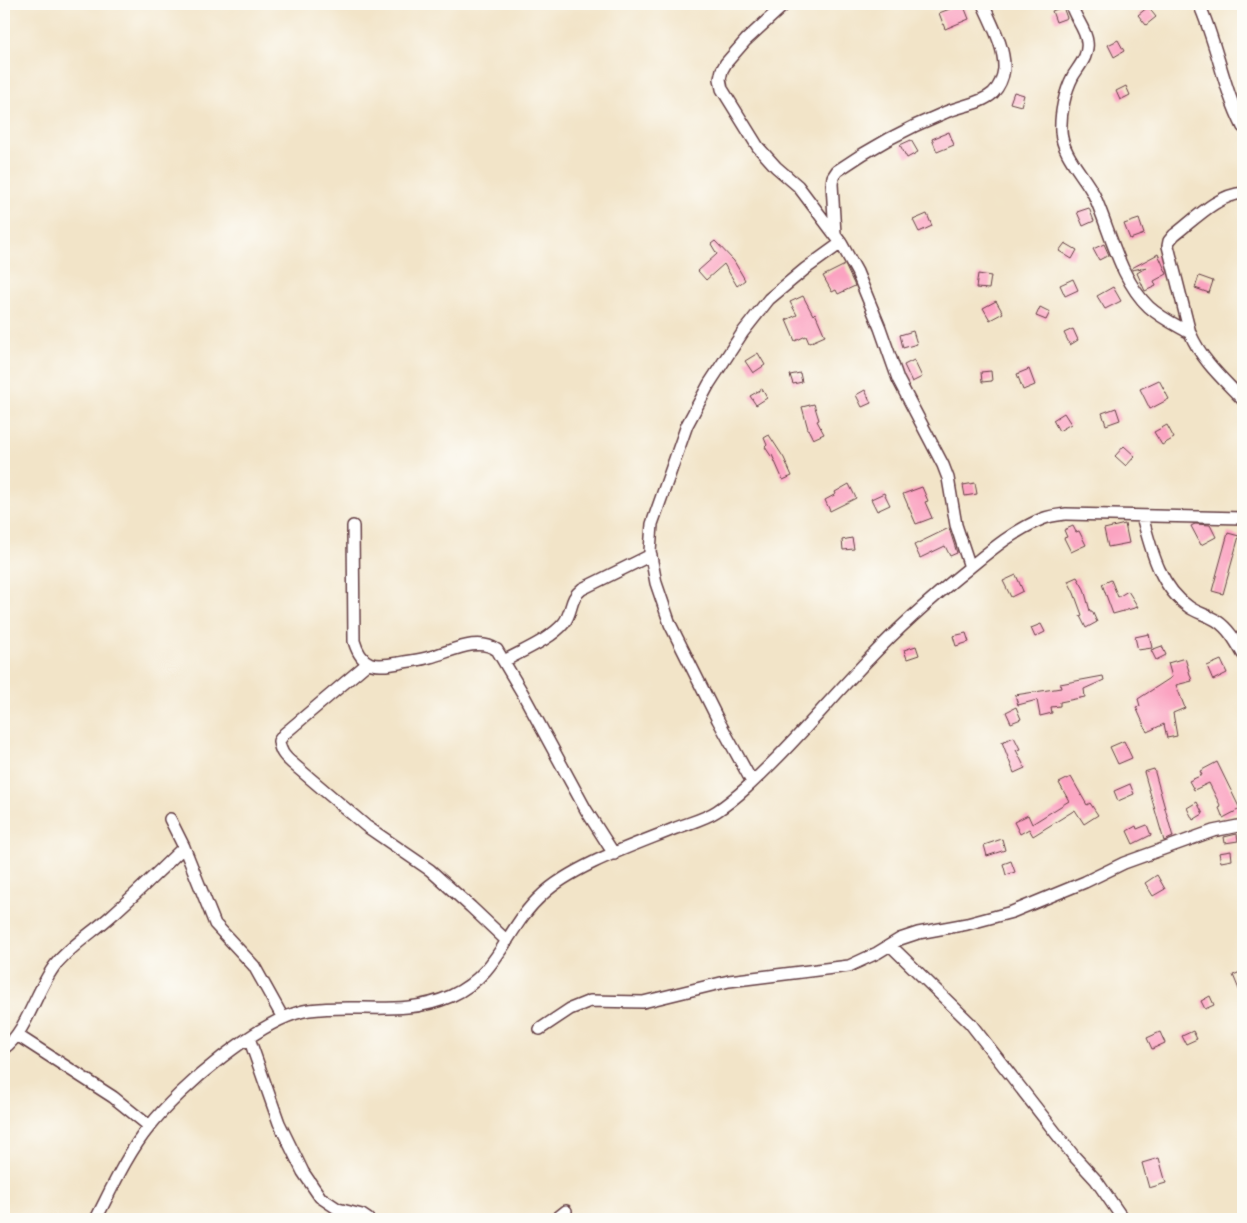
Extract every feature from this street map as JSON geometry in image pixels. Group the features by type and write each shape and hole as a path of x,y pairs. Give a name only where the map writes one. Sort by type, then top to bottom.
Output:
{"street":[{"path":"785,4 746,40 726,63 720,79 722,89 758,147 776,167 798,186 838,238 857,272 898,379 948,478 956,525 970,567"},
{"path":"838,238 832,184 833,177 837,171 918,124 945,112 983,99 993,92 1000,83 1004,69 1002,54 983,4"},
{"path":"1071,4 1088,43 1086,54 1068,88 1062,112 1061,132 1065,146 1092,193 1121,264 1133,286 1148,306 1164,319 1190,334"},
{"path":"1199,4 1209,26 1224,77 1243,127"},
{"path":"1243,193 1229,196 1216,203 1169,241 1169,252 1190,334 1207,363 1243,400"},
{"path":"752,782 718,720 670,624 656,583 651,555 652,524 687,425 709,384 769,299 838,238"},
{"path":"96,1219 132,1151 149,1126 208,1069 249,1038 283,1018 306,1010 335,1007 407,1008 430,1004 453,995 475,982 494,963 523,916 542,894 563,879 614,854 713,813 740,795 799,735 868,659 916,613 970,567 1023,528 1044,518 1066,514 1243,518"},
{"path":"1142,516 1156,563 1165,581 1190,608 1217,621 1227,629 1243,654"},
{"path":"353,526 354,642 358,653 368,663 380,666 430,657 475,645 484,644 497,650 586,810 614,854"},
{"path":"504,661 558,630 568,617 574,595 582,589 651,555"},
{"path":"368,663 284,734 280,741 280,748 284,756 366,826 430,870 472,907 506,941"},
{"path":"170,819 184,847 214,924 254,966 283,1018"},
{"path":"540,1029 570,1008 590,1001 643,1002 728,981 849,966 877,953 900,939 918,933 967,924 1012,912 1085,882 1124,863 1213,831 1243,825"},
{"path":"4,1048 17,1035 43,984 56,964 111,916 184,847"},
{"path":"890,945 970,1023 1073,1155 1096,1180 1123,1219"},
{"path":"17,1035 112,1097 149,1126"},
{"path":"249,1038 279,1123 303,1172 320,1197 338,1209 368,1219"},
{"path":"556,1219 566,1211"}],"building":[{"path":"963,4 969,19 945,29 939,13"},
{"path":"1063,7 1067,18 1056,22 1052,11"},
{"path":"1148,7 1156,17 1146,25 1138,15"},
{"path":"1118,40 1124,51 1114,57 1108,45"},
{"path":"1126,86 1130,95 1120,100 1116,91"},
{"path":"1014,92 1024,95 1021,106 1010,103"},
{"path":"949,132 954,145 937,152 932,139"},
{"path":"911,140 918,152 907,158 900,145"},
{"path":"1089,208 1094,221 1083,226 1077,212"},
{"path":"927,214 932,226 919,232 913,220"},
{"path":"1139,219 1144,234 1130,239 1124,224"},
{"path":"715,241 734,261 745,280 737,286 724,264 706,280 698,271 717,254 711,244"},
{"path":"1065,243 1077,250 1072,259 1059,251"},
{"path":"1104,244 1109,255 1099,260 1093,249"},
{"path":"1158,254 1167,274 1154,281 1156,286 1145,291 1137,273 1147,267 1132,270 1132,268"},
{"path":"845,265 855,286 838,294 836,290 832,292 823,276"},
{"path":"978,274 991,276 989,289 976,288"},
{"path":"1199,276 1213,281 1209,293 1195,288"},
{"path":"1073,279 1078,290 1065,296 1060,285"},
{"path":"1113,287 1121,301 1105,309 1097,296"},
{"path":"803,296 813,315 815,313 825,336 809,343 806,336 795,341 786,320 797,315 790,302"},
{"path":"996,301 1003,313 990,320 983,308"},
{"path":"1040,307 1050,312 1046,320 1036,316"},
{"path":"1073,329 1078,340 1070,345 1064,333"},
{"path":"913,331 917,344 903,348 900,335"},
{"path":"758,353 765,365 753,373 745,361"},
{"path":"914,360 922,377 912,382 904,365"},
{"path":"1029,369 1035,385 1023,390 1017,374"},
{"path":"991,371 992,381 982,382 981,372"},
{"path":"800,373 802,382 793,384 790,375"},
{"path":"1159,380 1169,399 1150,409 1140,389"},
{"path":"762,389 767,398 756,405 750,396"},
{"path":"865,390 871,403 862,407 856,395"},
{"path":"814,404 819,420 817,421 824,434 813,439 802,407"},
{"path":"1116,408 1120,420 1106,425 1102,413"},
{"path":"1064,413 1071,424 1059,431 1053,420"},
{"path":"1167,425 1174,438 1162,445 1154,432"},
{"path":"769,435 784,458 792,476 783,480 772,455 765,447 767,445 764,438"},
{"path":"1124,446 1135,456 1126,466 1115,456"},
{"path":"975,483 977,494 965,496 963,485"},
{"path":"849,484 856,498 830,511 825,500"},
{"path":"922,487 928,501 925,502 932,518 916,524 903,494"},
{"path":"884,493 890,505 877,511 871,499"},
{"path":"1125,524 1129,543 1108,547 1104,529"},
{"path":"1195,524 1210,525 1216,537 1201,545 1191,526"},
{"path":"1073,526 1076,532 1079,531 1086,545 1071,552 1064,538 1067,537 1064,530"},
{"path":"949,528 957,553 950,556 945,546 920,558 914,545"},
{"path":"1228,533 1239,536 1223,594 1212,591"},
{"path":"852,538 854,549 843,550 842,540"},
{"path":"1016,575 1023,591 1011,597 1003,581"},
{"path":"1077,577 1084,589 1090,611 1092,611 1097,622 1086,628 1068,581"},
{"path":"1111,580 1118,597 1128,591 1138,607 1113,614 1102,584"},
{"path":"1041,624 1045,632 1035,637 1031,628"},
{"path":"966,633 969,642 956,646 953,636"},
{"path":"1149,634 1152,648 1138,650 1135,637"},
{"path":"916,646 919,655 907,659 904,650"},
{"path":"1162,646 1166,655 1156,660 1151,650"},
{"path":"1185,658 1192,681 1176,685 1185,708 1173,713 1177,736 1167,738 1164,724 1147,732 1136,707 1140,706 1138,699 1172,677 1168,663"},
{"path":"1221,660 1227,673 1213,680 1207,666"},
{"path":"1103,676 1104,680 1084,689 1085,697 1060,702 1060,706 1051,707 1052,713 1040,716 1037,700 1018,705 1015,695 1061,688 1060,684"},
{"path":"1016,707 1021,719 1011,723 1006,712"},
{"path":"1014,737 1020,749 1016,750 1025,768 1014,773 1002,742"},
{"path":"1124,741 1132,758 1118,764 1110,747"},
{"path":"1217,762 1240,809 1223,818 1219,808 1221,807 1209,783 1194,790 1189,781 1202,775 1200,771"},
{"path":"1154,769 1173,837 1164,841 1144,772"},
{"path":"1071,777 1087,805 1090,803 1098,815 1084,824 1075,810 1033,836 1029,829 1020,834 1014,822 1028,815 1032,824 1069,801 1059,783"},
{"path":"1130,784 1134,794 1118,801 1114,791"},
{"path":"1197,802 1203,814 1193,820 1187,808"},
{"path":"1147,825 1151,835 1133,844 1127,831 1136,826 1137,829"},
{"path":"1237,834 1238,841 1225,843 1224,837"},
{"path":"1002,839 1005,850 987,856 984,845"},
{"path":"1231,851 1232,860 1221,862 1219,853"},
{"path":"1011,861 1015,872 1006,875 1003,864"},
{"path":"1157,875 1165,889 1153,896 1145,883"},
{"path":"1243,971 1243,999 1233,975"},
{"path":"1210,996 1214,1005 1205,1009 1201,1001"},
{"path":"1193,1031 1197,1039 1186,1044 1182,1036"},
{"path":"1160,1032 1165,1043 1152,1049 1147,1038"},
{"path":"1159,1158 1166,1183 1149,1188 1142,1163"}]}
